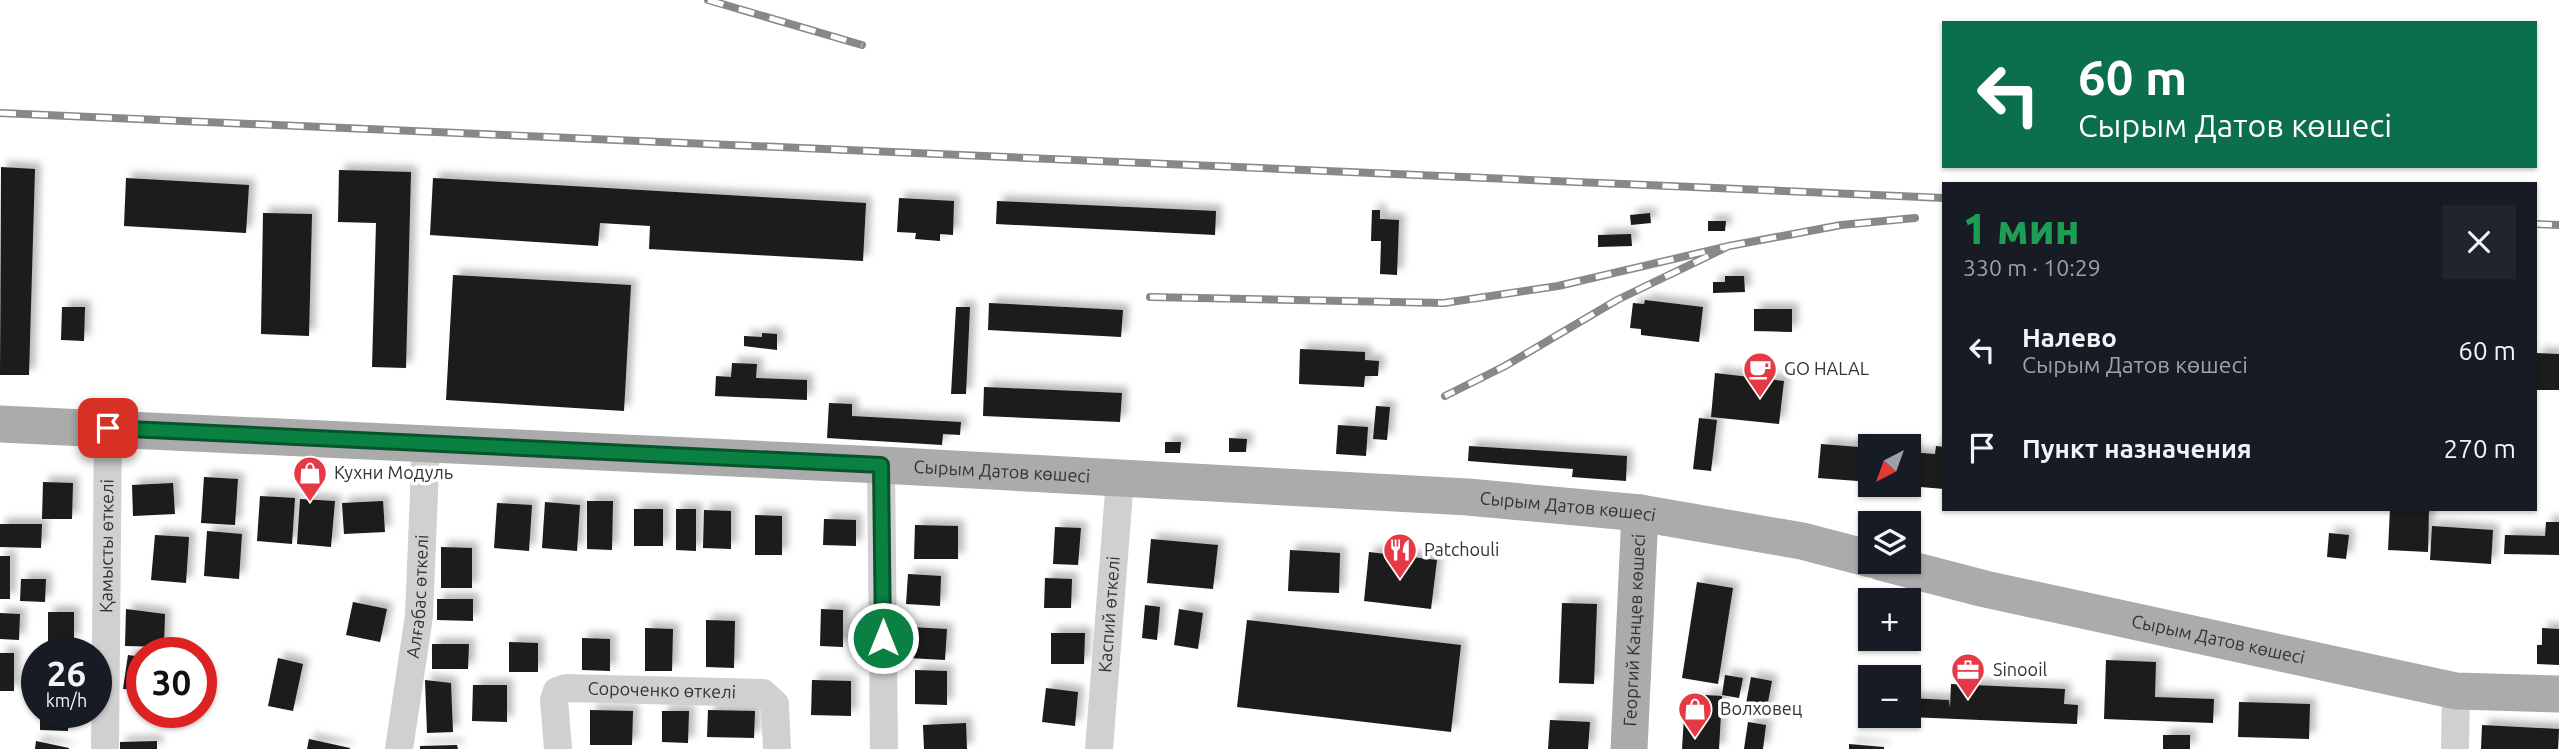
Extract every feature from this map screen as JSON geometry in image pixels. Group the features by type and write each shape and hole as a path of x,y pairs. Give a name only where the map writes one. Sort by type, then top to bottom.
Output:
{"main road":[{"name":"Сырым Датов көшесі","path":"0,424 881,465 1468,497 1640,513 1802,541 1858,556"},
{"name":"Георгий Канцев көшесі","path":"1629,749 1640,513"},
{"name":"Сырым Датов көшесі","path":"1921,572 1985,589 2456,691 2559,694"}],"street":[{"name":"Қамысты өткелі","path":"106,749 108,428"},
{"name":"Алғабас өткелі","path":"399,749 419,616 426,444"},
{"path":"881,465 884,749"},
{"name":"Каспий өткелі","path":"1099,749 1119,479"},
{"name":"Сороченко өткелі","path":"558,749 554,700 557,691 566,688 763,693 775,704 778,749"},
{"path":"2455,749 2456,691"}],"building":[{"path":"1,167 35,169 29,375 0,375"},
{"path":"339,170 411,172 406,368 372,367 376,223 338,222"},
{"path":"126,178 249,185 246,233 124,226"},
{"path":"433,178 866,203 863,261 649,249 650,226 600,223 598,246 430,235"},
{"path":"899,198 954,201 953,235 940,234 940,241 915,239 916,233 897,232"},
{"path":"997,201 1216,211 1215,235 996,224"},
{"path":"1372,210 1380,210 1380,219 1399,220 1397,275 1380,274 1381,241 1371,241"},
{"path":"263,213 312,214 309,336 261,334"},
{"path":"1650,213 1651,223 1631,225 1630,215"},
{"path":"1708,221 1726,221 1725,231 1708,231"},
{"path":"1631,234 1632,246 1598,247 1598,235"},
{"path":"453,275 631,285 624,411 446,400"},
{"path":"1725,276 1744,276 1745,292 1713,293 1713,282 1725,282"},
{"path":"1645,300 1703,307 1699,342 1641,335 1641,329 1630,328 1633,303 1644,304"},
{"path":"989,303 1123,310 1121,337 988,330"},
{"path":"62,307 85,307 84,341 61,340"},
{"path":"956,307 970,307 966,394 951,394"},
{"path":"1754,309 1792,309 1792,332 1754,331"},
{"path":"762,333 777,334 777,350 744,346 744,336 762,337"},
{"path":"1300,349 1365,352 1365,360 1379,361 1378,376 1365,376 1364,387 1299,384"},
{"path":"2537,353 2559,354 2559,390 2537,390"},
{"path":"732,363 757,364 756,378 807,380 807,400 715,396 716,376 731,377"},
{"path":"1715,373 1784,381 1779,424 1711,417"},
{"path":"984,387 1122,393 1120,422 983,416"},
{"path":"829,403 852,404 852,416 961,422 960,435 943,434 942,445 827,438"},
{"path":"1376,406 1390,407 1387,440 1373,439"},
{"path":"1699,418 1717,420 1711,471 1693,469"},
{"path":"1338,425 1368,427 1366,456 1336,454"},
{"path":"1229,438 1247,439 1246,452 1229,452"},
{"path":"1165,442 1181,442 1180,453 1165,453"},
{"path":"1821,444 1858,447 1858,481 1818,478"},
{"path":"1469,446 1627,456 1626,481 1572,477 1573,469 1468,461"},
{"path":"1936,446 1942,447 1942,489 1922,487 1922,453 1935,454"},
{"path":"204,477 238,479 235,525 201,523"},
{"path":"43,482 73,483 72,519 42,519"},
{"path":"173,483 175,514 133,516 132,485"},
{"path":"260,496 295,498 292,544 257,541"},
{"path":"300,499 335,501 331,547 297,544"},
{"path":"383,501 385,532 344,534 342,503"},
{"path":"587,501 613,501 612,550 587,549"},
{"path":"545,502 580,505 577,551 542,548"},
{"path":"497,503 532,505 529,551 494,548"},
{"path":"634,509 663,509 663,546 634,546"},
{"path":"676,509 696,509 696,551 676,550"},
{"path":"704,510 731,511 731,549 703,548"},
{"path":"2390,511 2429,511 2428,552 2388,550"},
{"path":"755,515 782,516 782,555 755,555"},
{"path":"824,519 856,520 856,546 823,545"},
{"path":"2546,522 2559,522 2559,555 2504,554 2505,535 2545,536"},
{"path":"0,524 42,524 41,548 0,547"},
{"path":"915,525 958,526 958,559 914,559"},
{"path":"2432,526 2493,530 2491,564 2430,560"},
{"path":"1055,527 1081,528 1078,565 1053,564"},
{"path":"207,531 242,534 239,579 204,576"},
{"path":"2329,533 2349,535 2346,559 2327,557"},
{"path":"155,535 189,537 186,583 151,580"},
{"path":"1151,539 1218,545 1213,589 1147,583"},
{"path":"441,547 472,548 472,588 441,588"},
{"path":"1290,550 1340,553 1339,593 1288,591"},
{"name":"Patchouli","path":"1369,552 1437,560 1431,609 1364,601"},
{"path":"0,556 10,556 10,599 0,599"},
{"path":"908,574 941,576 940,606 906,604"},
{"path":"1045,578 1072,579 1071,608 1044,608"},
{"path":"21,579 46,579 45,602 20,601"},
{"path":"1697,582 1733,588 1718,684 1682,678"},
{"path":"437,599 473,599 473,621 437,620"},
{"path":"353,602 387,609 380,642 346,635"},
{"path":"1562,603 1597,604 1594,684 1559,683"},
{"path":"1145,605 1160,607 1157,640 1142,638"},
{"path":"126,609 165,614 164,637 126,637 125,646"},
{"path":"821,609 843,610 843,647 820,646"},
{"path":"1179,609 1203,613 1198,649 1174,645"},
{"path":"48,612 74,612 74,637 48,637"},
{"path":"0,613 20,614 19,640 0,639"},
{"path":"706,620 735,621 734,668 706,667"},
{"path":"1247,620 1461,645 1451,732 1237,707"},
{"path":"910,627 947,629 945,660 908,658"},
{"path":"645,628 673,629 672,671 645,671"},
{"path":"2542,628 2559,629 2559,665 2537,664 2537,645 2542,645"},
{"path":"1051,633 1085,633 1084,664 1051,664"},
{"path":"582,638 610,639 610,671 582,670"},
{"path":"509,642 538,643 538,672 509,672"},
{"path":"432,644 469,644 468,669 432,669"},
{"path":"0,653 14,653 14,691 0,691"},
{"path":"278,658 303,664 293,711 268,706"},
{"path":"2106,660 2156,662 2155,697 2214,699 2213,723 2104,719"},
{"path":"126,669 126,689 123,689"},
{"path":"915,670 947,671 947,705 915,704"},
{"path":"1725,675 1743,678 1739,698 1722,695"},
{"path":"1751,677 1772,681 1765,718 1744,714"},
{"path":"425,680 451,683 453,732 427,733"},
{"path":"812,680 851,681 851,716 811,715"},
{"path":"1951,684 2065,689 2064,704 2078,705 2077,724 1921,718 1921,699 1949,700 1950,708"},
{"path":"473,685 507,685 507,722 472,721"},
{"path":"1046,688 1078,692 1075,726 1042,722"},
{"path":"1705,695 1722,696 1719,749 1682,749 1685,700 1704,702"},
{"path":"2239,702 2310,704 2309,739 2238,737"},
{"path":"590,710 633,711 632,745 590,745"},
{"path":"708,710 755,711 754,738 707,737"},
{"path":"662,711 689,711 688,743 662,742"},
{"path":"1550,720 1590,722 1588,749 1548,749"},
{"path":"1748,722 1766,725 1763,749 1744,749"},
{"path":"966,723 967,749 924,749 923,725"},
{"path":"2482,725 2559,729 2558,749 2481,749"},
{"path":"40,728 68,728 68,731"},
{"path":"2163,735 2190,735 2190,749 2163,749"},
{"path":"309,739 350,748 350,749 307,749"},
{"path":"36,741 69,748 69,749 35,749"},
{"path":"157,741 157,749 120,749 120,742"},
{"path":"1849,744 1884,747 1884,749 1849,749"},
{"path":"457,745 458,749 420,749 420,746"}],"railway":[{"path":"708,0 862,45"},
{"path":"0,113 1942,198"},
{"path":"1729,246 1841,225 1915,218"},
{"path":"2537,224 2559,225"},
{"path":"1150,297 1444,303 1558,286 1729,246 1617,300 1505,366 1445,396"}],"place":[{"name":"GO HALAL","path":"1760,399"},
{"name":"Кухни Модуль","path":"310,503"},
{"name":"Patchouli","path":"1400,580"},
{"name":"Sinooil","path":"1968,700"},
{"name":"Волховец","path":"1695,739"}],"route":[{"path":"108,428 881,465 883,638"}]}
